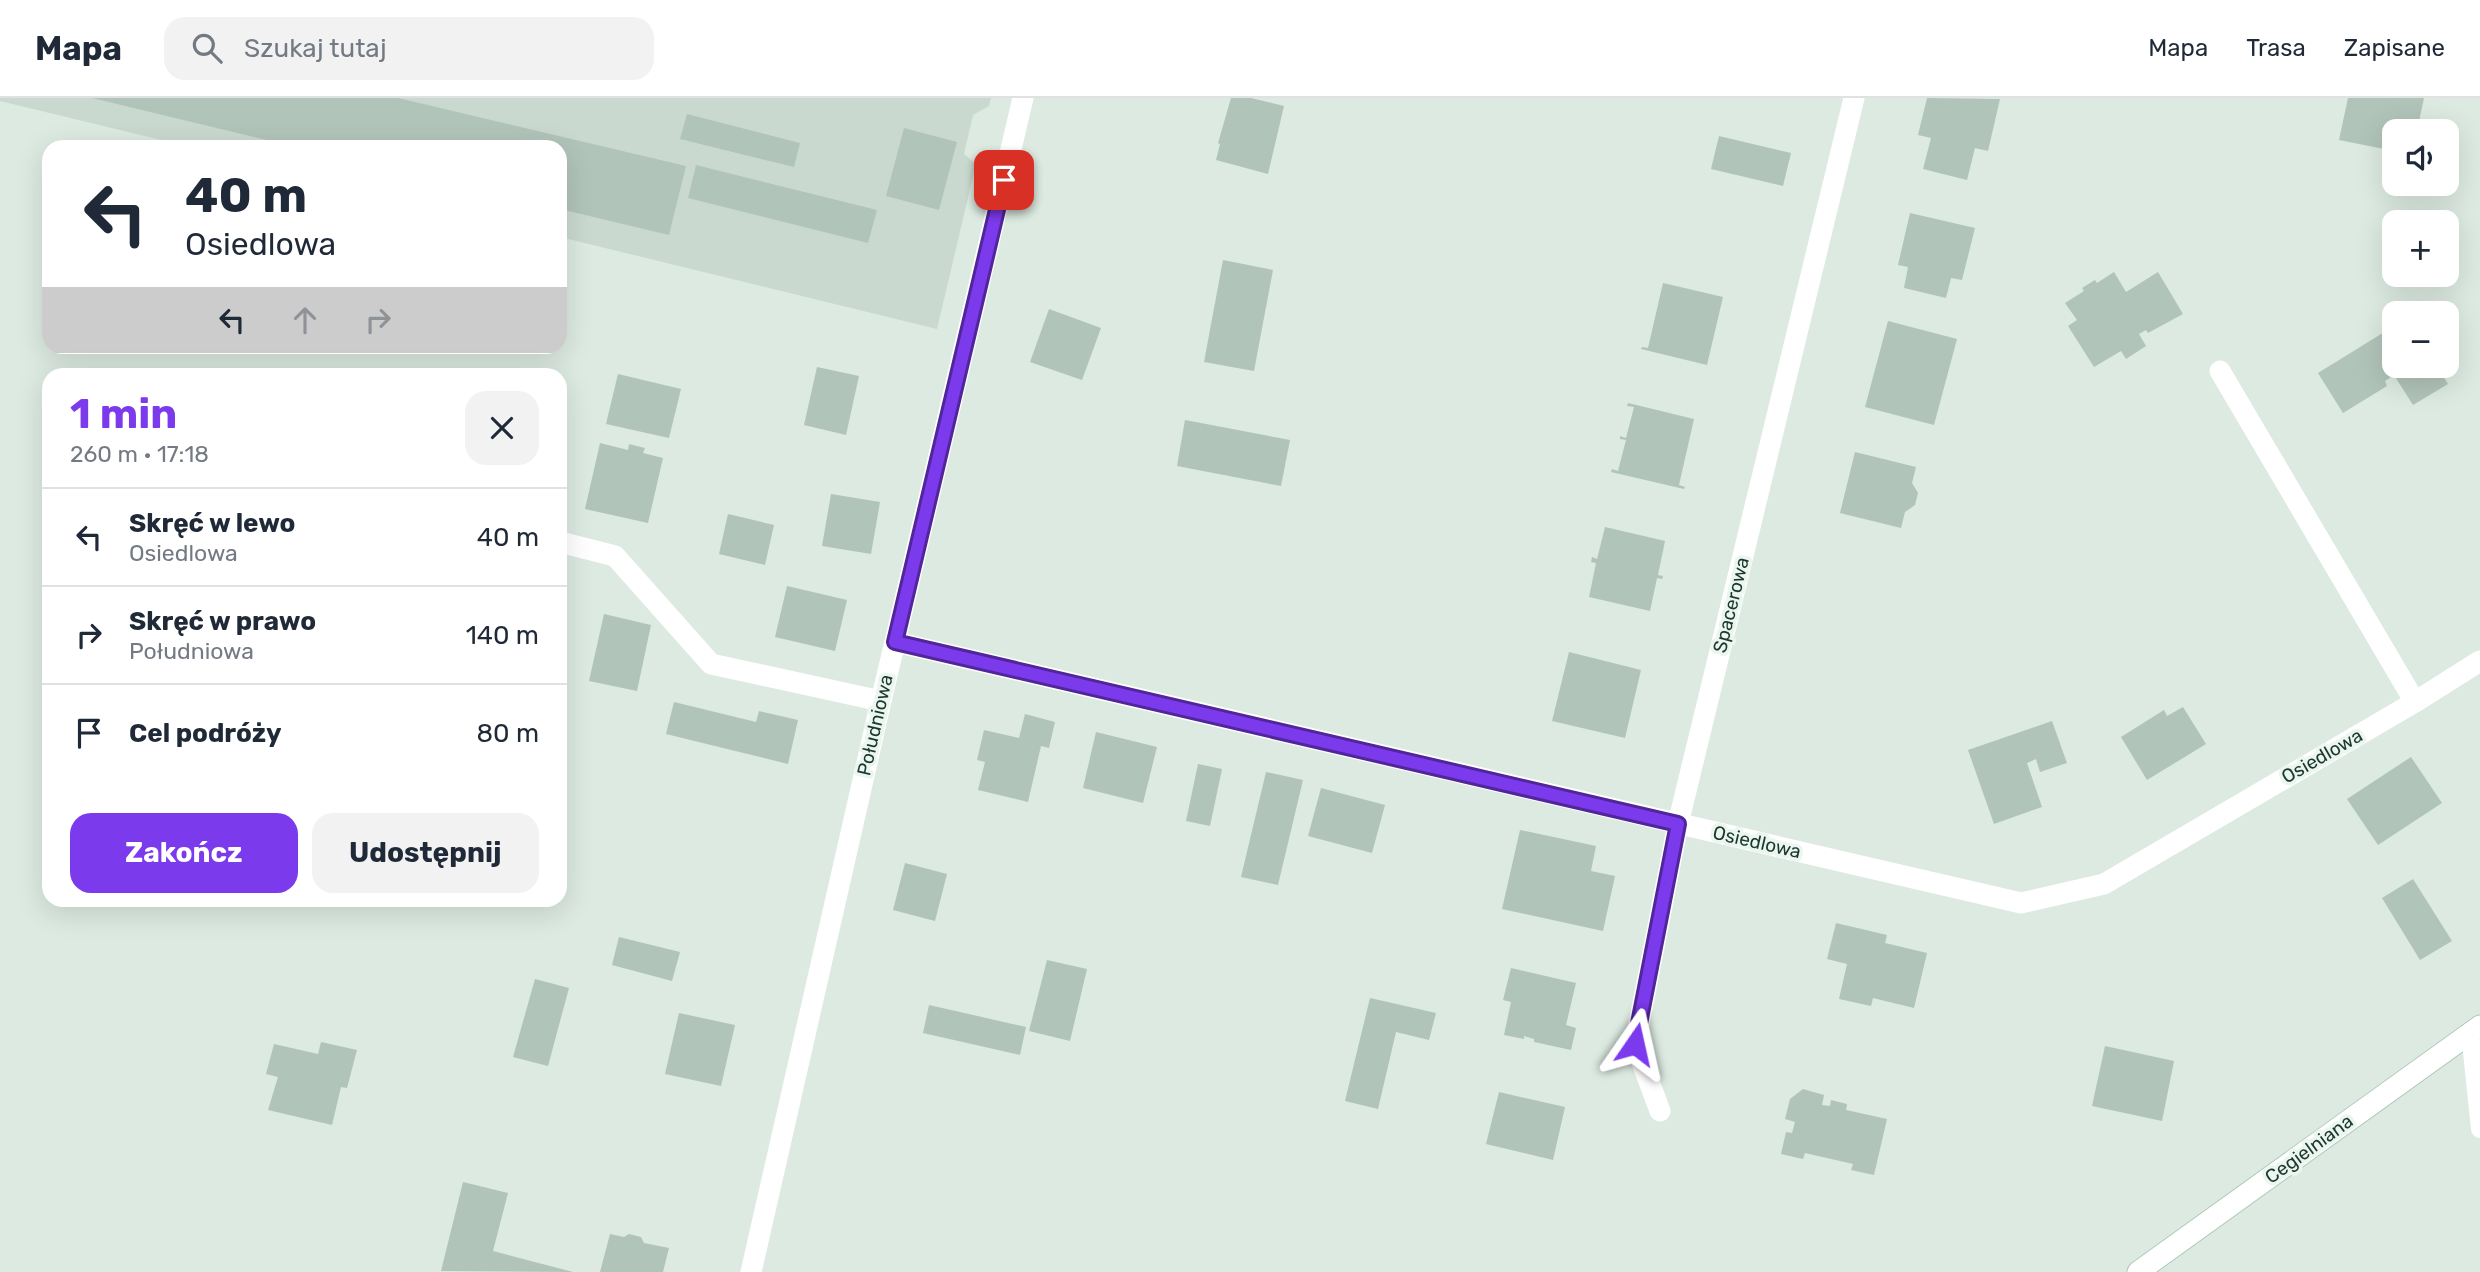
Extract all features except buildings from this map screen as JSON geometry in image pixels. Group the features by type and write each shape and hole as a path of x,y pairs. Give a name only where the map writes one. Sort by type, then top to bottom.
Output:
{"street":[{"name":"Południowa","path":"751,1272 881,701 1023,98"},
{"name":"Spacerowa","path":"1660,1111 1635,1044 1678,824 1854,98"},
{"path":"2220,371 2415,702"},
{"path":"567,544 615,556 711,664 881,701"},
{"name":"Osiedlowa","path":"895,642 2021,903 2104,884 2415,702 2480,661"},
{"name":"Cegielniana","path":"2138,1272 2475,1030"}],"lane":[{"path":"2475,1030 2480,1129"}],"shaded area":[{"path":"0,98 991,98 989,106 973,115 964,154 976,164 937,329 567,239 567,140 161,140 0,101"}],"route":[{"path":"1004,180 895,642 1678,824 1635,1044"}]}
